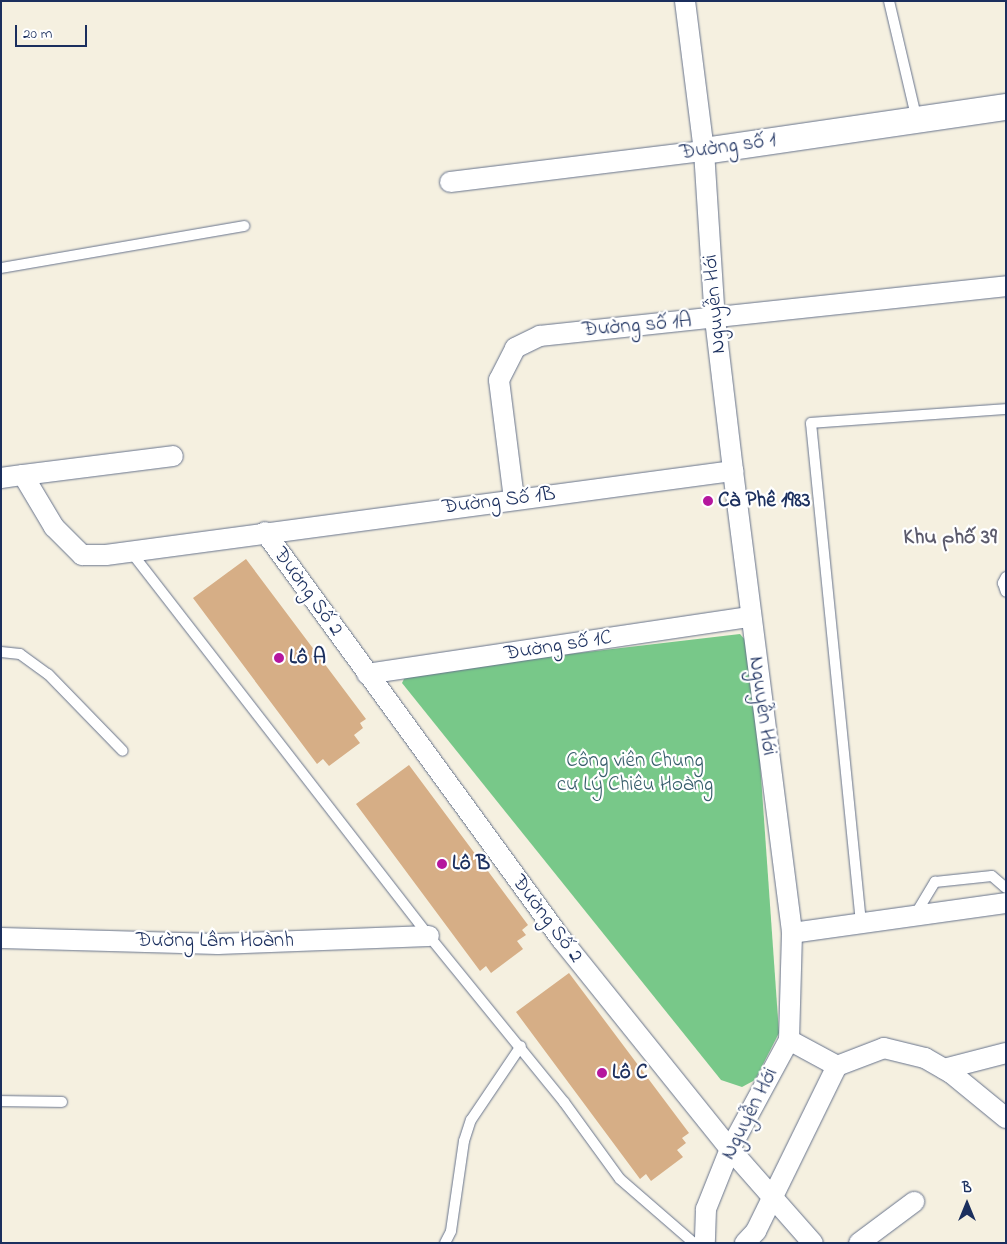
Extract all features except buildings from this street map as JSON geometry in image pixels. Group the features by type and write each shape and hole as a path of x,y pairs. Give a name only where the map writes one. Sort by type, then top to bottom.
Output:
{"street":[{"name":"Nguyễn Hới","path":"685,1 704,151 715,319 750,617 792,933 790,1040 730,1148 706,1209 705,1243"},
{"name":"Đường số 1","path":"450,182 704,151 1006,107"},
{"name":"Đường số 1A","path":"514,498 499,380 515,348 540,336 715,319 1006,286"},
{"path":"1,478 173,456"},
{"name":"Đường Số 1B","path":"23,475 54,527 82,555 131,552 514,498 733,471"},
{"name":"Đường Số 2","path":"265,532 562,940 730,1148 813,1243"},
{"name":"Đường số 1C","path":"367,674 750,617"},
{"path":"792,933 1006,903"},
{"name":"Đường Lâm Hoành","path":"1,938 218,944 429,936"},
{"path":"790,1040 837,1066"},
{"path":"744,1243 756,1231 837,1066 884,1048 925,1058 944,1069 1006,1118"},
{"path":"944,1069 1006,1053"},
{"path":"858,1243 914,1202"}],"lane":[{"path":"889,1 917,121"},
{"path":"1,268 244,226"},
{"path":"861,923 811,423 1006,409"},
{"path":"131,552 429,936 521,1046 620,1179 694,1243"},
{"path":"1006,576 1003,583 1006,592"},
{"path":"1,652 20,654 48,674 122,751"},
{"path":"914,916 935,882 992,876 1006,888"},
{"path":"445,1243 451,1231 464,1140 471,1120 521,1046"},
{"path":"1,1101 62,1102"}],"green space":[{"name":"Công viên Chung cư Lý Chiêu Hoàng","path":"740,634 752,648 779,1033 755,1080 742,1087 721,1080 402,683 407,673"}],"place":[{"name":"Cà Phê 1983","path":"708,501"},
{"name":"Lô A","path":"279,658"},
{"name":"Lô B","path":"442,864"},
{"name":"Lô C","path":"602,1073"}],"district":[{"name":"Khu phố 39","path":"950,539"}]}
